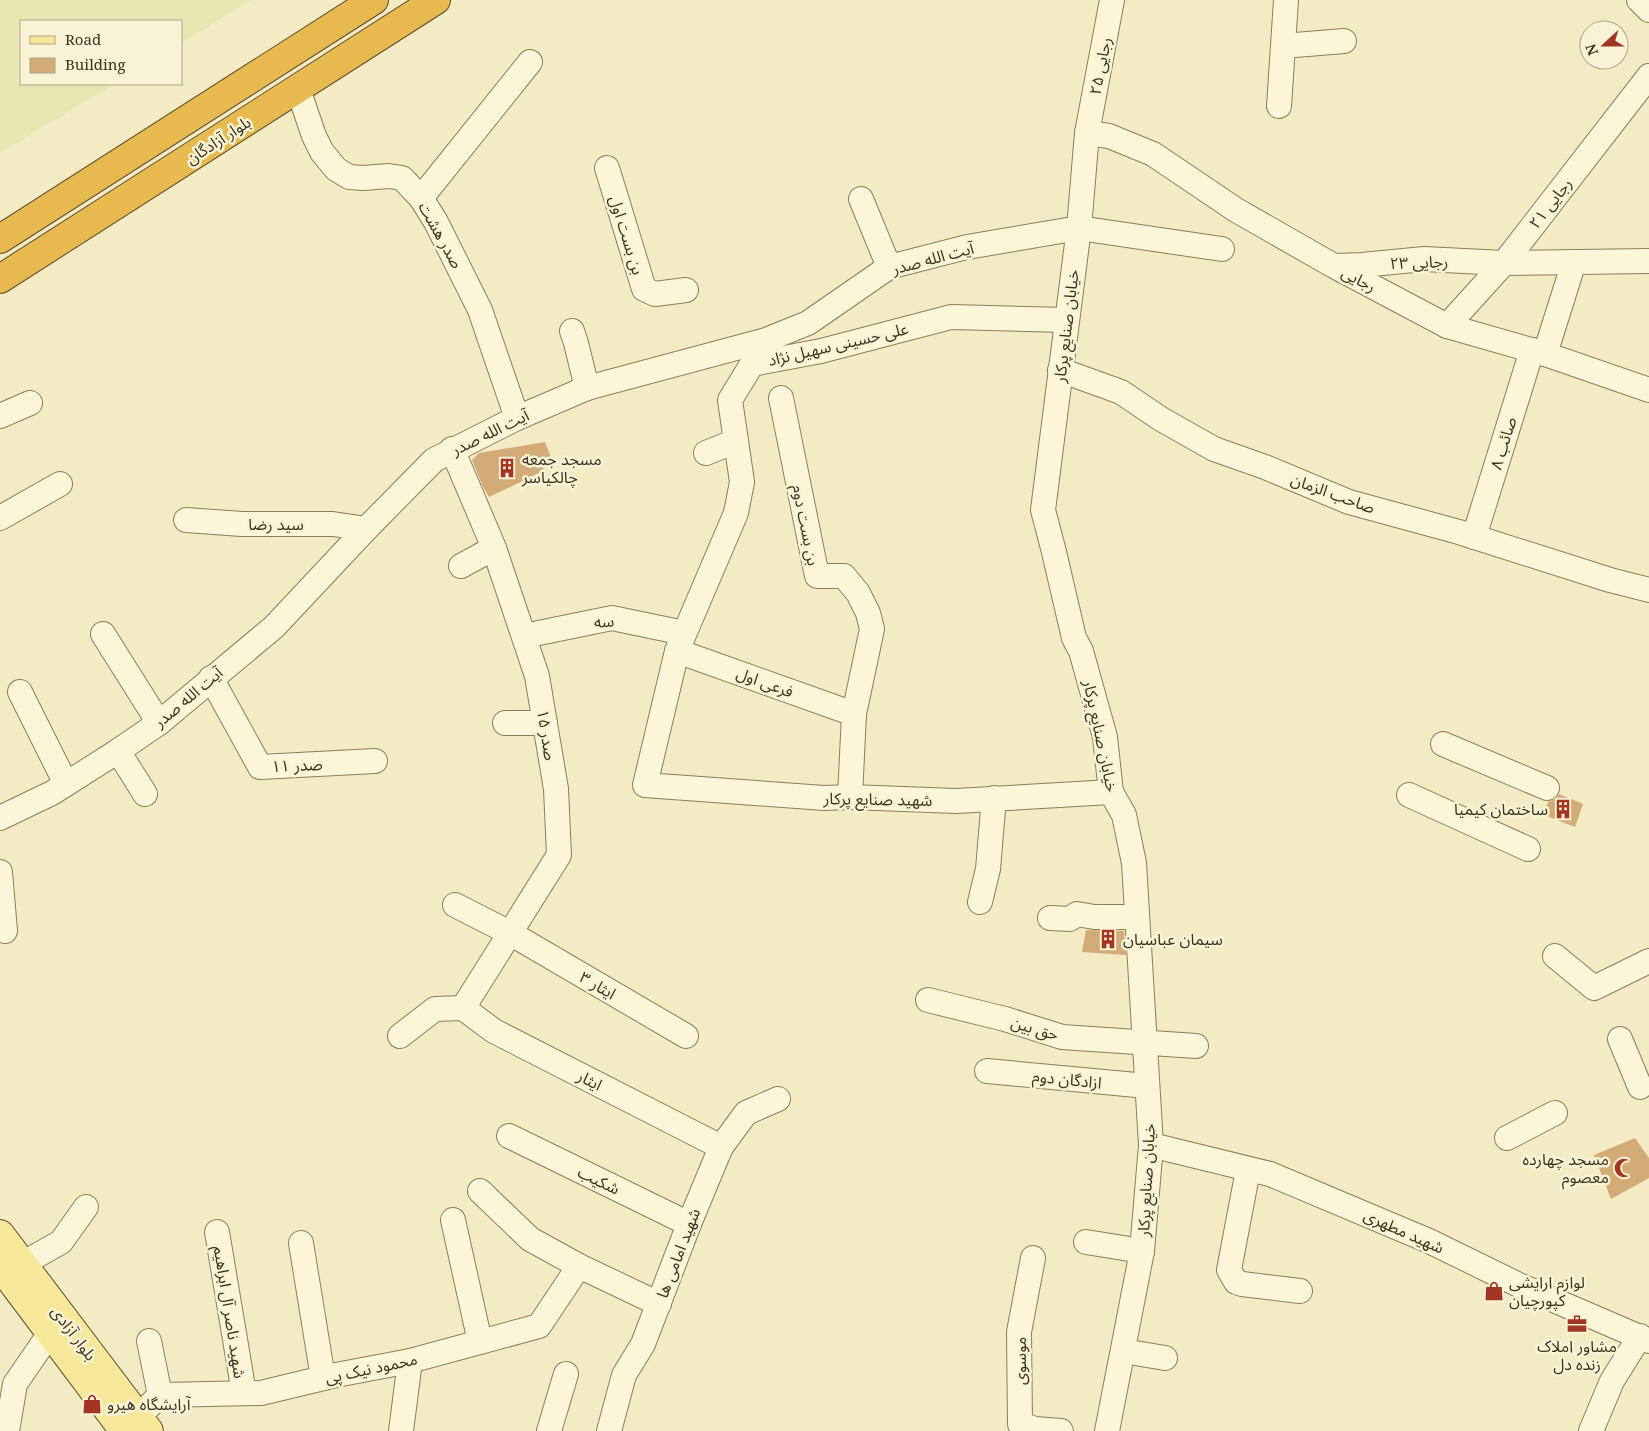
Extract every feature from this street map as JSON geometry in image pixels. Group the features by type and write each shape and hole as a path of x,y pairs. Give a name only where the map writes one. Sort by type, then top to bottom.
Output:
{"highway":[{"name":"بلوار آزادگان","path":"0,239 374,0"},
{"name":"بلوار آزادگان","path":"0,279 436,0"},
{"path":"284,58 298,89"}],"main road":[{"name":"بلوار آزادی","path":"0,1234 11,1265 50,1333 137,1426"},
{"name":"بلوار آزادی","path":"11,1265 137,1426"}],"street":[{"name":"رجایی ۲۵","path":"1087,133 1112,0"},
{"path":"1280,106 1286,0"},
{"path":"1639,0 1649,10"},
{"path":"1283,46 1344,41"},
{"path":"421,198 530,62"},
{"name":"رجایی ۲۱","path":"1447,326 1504,263 1649,76"},
{"name":"صدر هشت","path":"298,89 314,136 322,152 336,169 349,177 389,176 402,178 421,198 436,222 480,310 517,418"},
{"name":"خیابان صنایع پرکار","path":"1087,133 1079,228 1043,510 1074,638 1081,651 1105,737 1111,792 1124,815 1134,863 1151,1145 1142,1251 1107,1431"},
{"name":"رجایی","path":"1087,133 1109,136 1152,154 1236,210 1334,266 1447,326 1539,352 1649,390"},
{"name":"بن بست اول","path":"607,168 644,289 655,294 686,290"},
{"path":"861,199 889,267"},
{"name":"آیت الله صدر","path":"0,818 52,794 118,752 158,723 274,627 434,460 517,418 587,388 766,340 808,323 889,267 967,247 1079,228 1222,249"},
{"name":"رجایی ۲۳","path":"1334,266 1424,259 1504,263 1649,260"},
{"name":"صائب ۸","path":"1474,536 1539,352 1574,262"},
{"name":"علی حسینی سهیل نژاد","path":"645,785 680,642 736,513 742,482 730,400 752,364 821,351 951,317 1066,320"},
{"path":"572,331 587,388"},
{"name":"صاحب الزمان","path":"1060,370 1121,392 1214,449 1265,467 1349,502 1474,536 1610,580 1649,590"},
{"name":"بن بست دوم","path":"781,398 816,576 844,576 858,593 868,613 872,629 854,714 850,797"},
{"path":"0,416 30,403"},
{"path":"706,453 736,441"},
{"name":"صدر ۱۵","path":"452,450 494,548 537,676 556,789 559,855 463,1008"},
{"path":"0,518 60,484"},
{"name":"سید رضا","path":"186,520 242,524 333,524 366,529"},
{"path":"461,566 494,548"},
{"name":"سه","path":"524,636 612,618 680,642"},
{"path":"103,634 158,723"},
{"name":"فرعی اول","path":"680,642 854,714"},
{"name":"صدر ۱۱","path":"211,678 260,767 375,761"},
{"path":"20,692 66,784"},
{"path":"505,724 545,723"},
{"path":"1443,744 1547,788"},
{"path":"118,752 146,794"},
{"name":"شهید صنایع پرکار","path":"645,785 824,798 850,797 956,801 1111,792"},
{"path":"1409,795 1528,848"},
{"path":"980,902 988,869 994,798"},
{"path":"0,872 5,931"},
{"name":"ایثار ۳","path":"455,905 510,933 686,1036"},
{"path":"1050,918 1070,919 1077,914 1094,917 1137,917"},
{"path":"1555,956 1594,988 1649,961"},
{"name":"حق بین","path":"928,1000 1005,1019 1062,1037 1196,1046"},
{"path":"400,1036 435,1009 463,1008"},
{"name":"ایثار","path":"463,1008 494,1031 721,1147"},
{"path":"1620,1039 1640,1087"},
{"name":"ازادگان دوم","path":"987,1071 1147,1086"},
{"name":"شهید امامی ها","path":"609,1431 624,1375 643,1344 721,1147 746,1113 778,1099"},
{"path":"1507,1138 1555,1113"},
{"name":"شکیب","path":"510,1136 689,1224"},
{"name":"شهید مطهری","path":"1151,1145 1270,1174 1411,1234 1521,1286 1644,1338"},
{"path":"1248,1170 1229,1270 1236,1282 1242,1284 1300,1291"},
{"path":"480,1191 530,1239 579,1266 659,1304"},
{"path":"11,1265 61,1242 86,1207"},
{"path":"453,1220 480,1342"},
{"name":"شهید ناصر آل ابراهیم","path":"217,1232 244,1393"},
{"path":"1086,1242 1142,1251"},
{"path":"301,1243 323,1378"},
{"name":"موسوی","path":"1033,1258 1019,1332 1020,1424 1034,1430 1061,1431"},
{"name":"محمود نیک پی","path":"160,1395 261,1393 323,1378 410,1361 539,1326 579,1266"},
{"path":"6,1431 8,1383 50,1333"},
{"path":"1591,1431 1612,1381 1644,1338"},
{"path":"137,1426 160,1395 149,1340"},
{"path":"1123,1351 1165,1358"},
{"path":"401,1431 410,1361"},
{"path":"549,1431 566,1374"}],"green space":[{"path":"0,0 251,0 182,42 182,20 20,20 20,85 112,85 0,153"}],"building":[{"name":"مسجد جمعه چالکیاسر","path":"545,442 552,460 539,473 489,497 472,460 479,453"},
{"name":"ساختمان کیمیا","path":"1559,794 1583,804 1575,827 1544,815 1548,802 1555,799"},
{"name":"سیمان عباسیان","path":"1086,930 1124,931 1126,955 1082,952"},
{"name":"مسجد چهارده معصوم","path":"1635,1138 1649,1158 1649,1178 1611,1199 1594,1155"}],"place":[{"name":"مسجد جمعه چالکیاسر","path":"507,468"},
{"name":"ساختمان کیمیا","path":"1563,809"},
{"name":"سیمان عباسیان","path":"1108,939"},
{"name":"مسجد چهارده معصوم","path":"1624,1168"},
{"name":"لوازم ارایشی کپورچیان","path":"1494,1291"},
{"name":"مشاور املاک زنده دل","path":"1577,1324"},
{"name":"آرایشگاه هیرو","path":"92,1404"}]}
